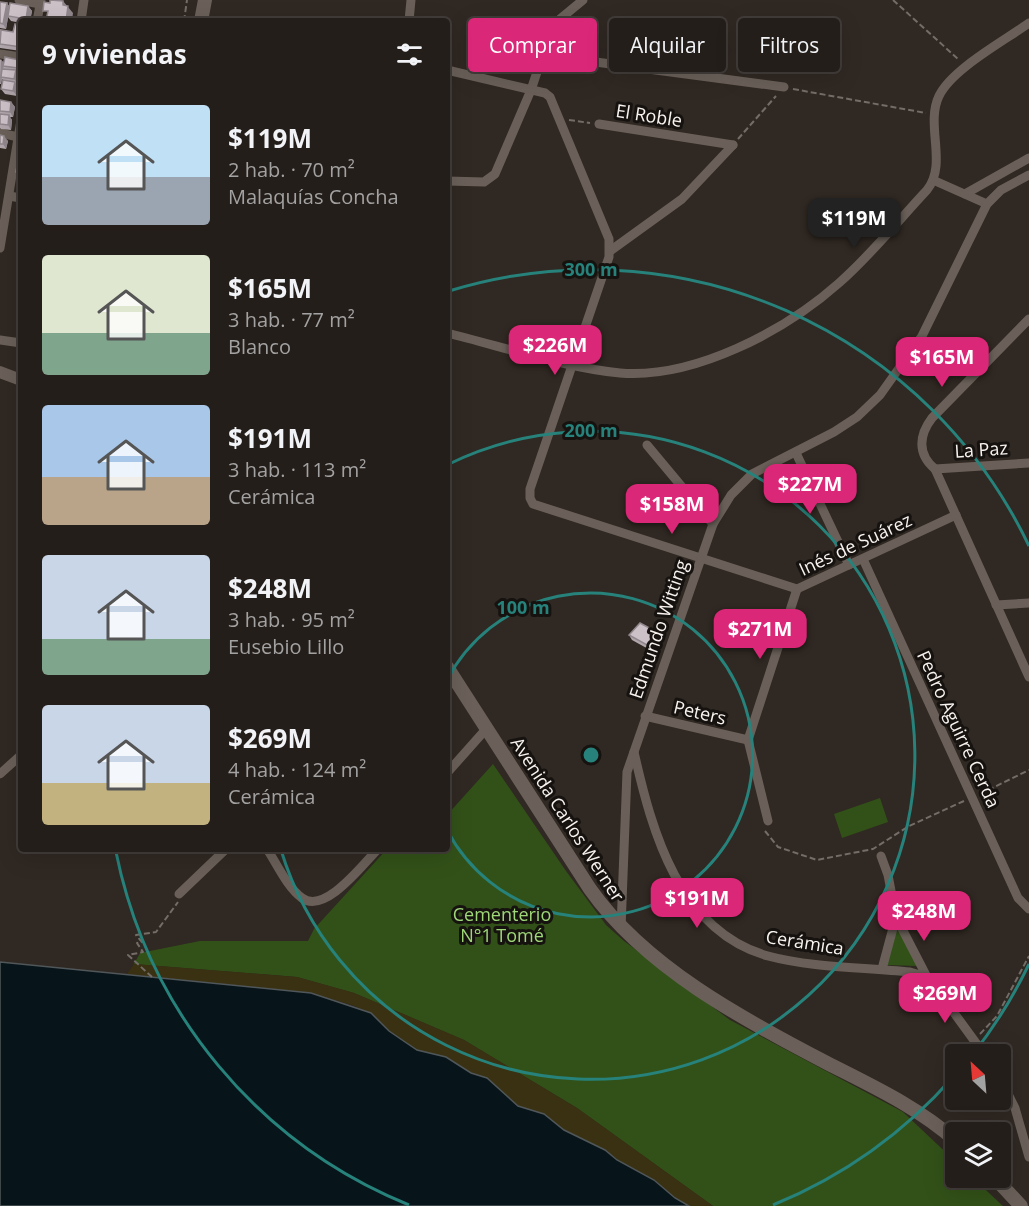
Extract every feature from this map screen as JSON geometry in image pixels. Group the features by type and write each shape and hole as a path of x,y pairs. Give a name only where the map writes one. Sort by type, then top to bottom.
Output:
{"main road":[{"path":"202,18 205,0"},
{"name":"Avenida Carlos Werner","path":"450,672 590,889 621,928 737,1014 902,1102 945,1133"},
{"path":"1004,1188 1021,1206"}],"street":[{"path":"19,0 40,2 37,18"},
{"path":"81,18 84,0"},
{"path":"409,18 411,0"},
{"path":"563,18 583,0"},
{"path":"450,334 619,373 652,372 708,359 748,342 806,309 839,283 927,190 933,180 935,114 943,89 967,67 1029,23"},
{"path":"0,54 18,57"},
{"path":"597,62 784,87"},
{"path":"450,71 531,90 550,97 604,223 610,251 574,364"},
{"path":"450,181 484,182 492,177 537,72"},
{"name":"El Roble","path":"599,124 733,145"},
{"path":"0,133 18,136 9,196 3,208 0,248"},
{"path":"610,251 682,199 733,145"},
{"path":"965,194 1029,158"},
{"name":"Edmundo Witting","path":"621,928 626,779 645,716 699,558 713,524 743,482 758,471 834,432 864,411 901,370 931,320 954,268 987,204 1001,190 1029,175"},
{"path":"994,178 1001,190"},
{"path":"933,180 987,204"},
{"path":"9,196 18,198"},
{"path":"1029,319 928,423 922,436 922,450 926,460 934,469 956,515 1029,677"},
{"path":"0,340 18,343"},
{"name":"Inés de Suárez","path":"574,364 530,489 530,500 537,507 797,589 956,515"},
{"path":"0,372 18,379"},
{"path":"647,445 713,524"},
{"path":"796,453 849,565"},
{"name":"La Paz","path":"934,469 1029,463"},
{"name":"Pedro Aguirre Cerda","path":"863,559 1018,898 1029,909"},
{"path":"766,825 748,740 797,589"},
{"path":"996,605 1029,603"},
{"name":"Peters","path":"645,716 748,740"},
{"path":"450,769 487,728"},
{"name":"Cerámica","path":"634,749 650,813 667,862 686,894 714,926 743,946 766,955 910,972 928,979"},
{"path":"0,774 18,758"},
{"path":"179,894 223,852"},
{"path":"269,852 298,894 307,901 317,902 329,897 375,852"},
{"path":"880,856 888,875 896,917 928,979 977,1044"},
{"path":"882,969 896,917"},
{"path":"1011,1100 1029,1157"}],"path":[{"path":"184,18 187,0"},
{"path":"892,0 967,67"},
{"path":"733,145 784,87 935,114"},
{"name":"El Roble","path":"559,118 599,124"},
{"path":"766,825 778,847 817,860 873,849 909,825 1029,770"},
{"path":"152,977 128,955 143,952 137,943 142,942 136,934 156,932 178,902 179,894"},
{"path":"974,1040 997,1016 1029,957"}],"green space":[{"name":"Cementerio N°1 Tomé","path":"493,764 566,871 606,925 624,941 730,1020 903,1112 945,1152 945,1188 984,1188 1003,1206 713,1206 577,1108 464,1040 354,993 297,977 134,964 140,953 200,941 308,941 314,929 384,852 450,852 450,812"},
{"path":"880,798 888,822 842,838 834,814"},
{"path":"899,928 917,966 886,965 896,929"}],"sand":[{"path":"134,964 297,977 354,993 464,1040 577,1108 713,1206 689,1206 675,1198 654,1180 617,1160 605,1150 564,1130 544,1114 518,1106 487,1078 471,1073 446,1057 417,1050 389,1031 371,1013 352,1005 311,993 127,974"}],"shaded area":[{"path":"0,962 311,993 371,1013 389,1031 417,1050 446,1057 471,1073 487,1078 518,1106 544,1114 564,1130 605,1150 617,1160 654,1180 675,1198 689,1206 0,1206"}],"building":[{"path":"50,0 63,1 63,5 68,6 66,18 47,18 48,11 43,11 44,2 50,3"},
{"path":"0,2 7,3 3,24 0,23"},
{"path":"10,3 28,6 26,18 8,16"},
{"path":"15,24 18,25 18,47 0,44 1,30 13,32"},
{"path":"5,57 18,60 18,68 3,66"},
{"path":"2,69 16,70 14,79 1,77"},
{"path":"3,80 15,82 13,91 1,89"},
{"path":"0,100 11,102 10,112 0,111"},
{"path":"0,114 9,115 8,125 0,124"},
{"path":"0,135 4,136 3,144 0,144"},
{"path":"640,623 655,631 647,645 629,635"}]}
